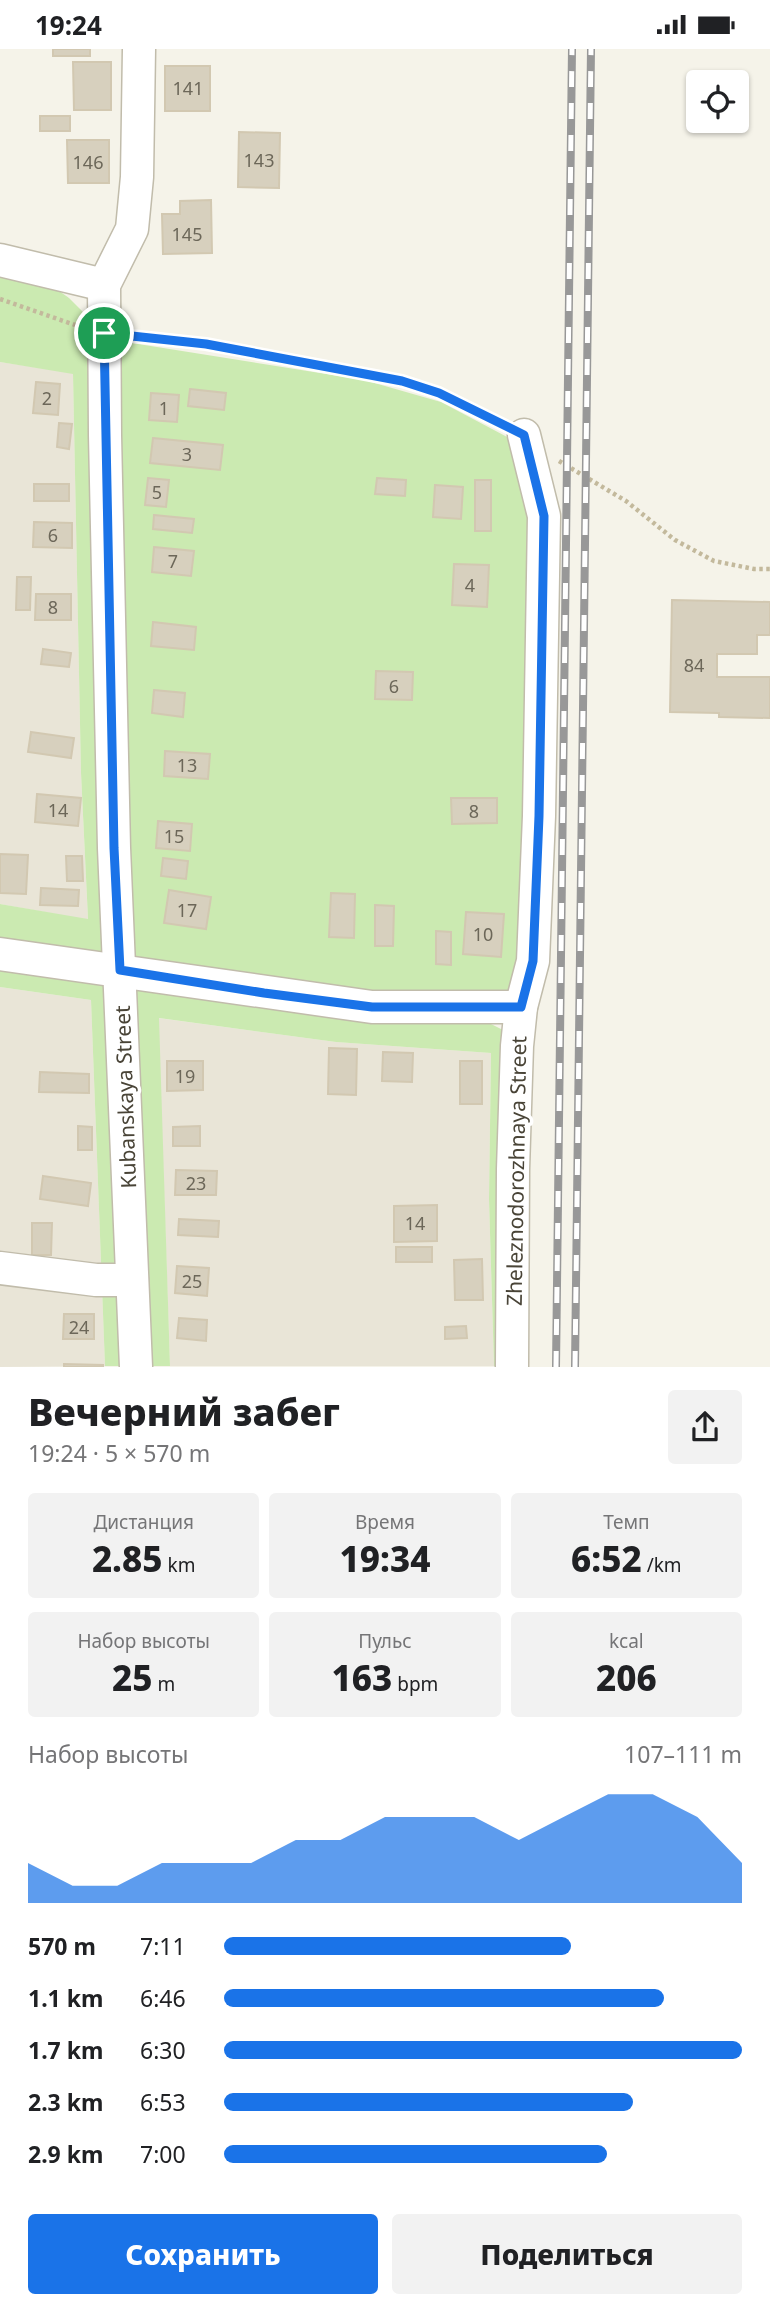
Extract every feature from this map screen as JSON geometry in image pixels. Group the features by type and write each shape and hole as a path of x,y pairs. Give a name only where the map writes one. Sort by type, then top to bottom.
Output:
{"street":[{"path":"0,260 104,285 132,229 137,177 139,49"},
{"name":"Kubanskaya Street","path":"104,285 113,807 136,1367"},
{"name":"Zheleznodorozhnaya Street","path":"512,1367 513,1169 521,1007 533,961 544,516 524,435"},
{"path":"0,954 372,1007 521,1007"},
{"path":"0,1268 96,1280 132,1280"}],"path":[{"path":"0,299 104,333 206,344 402,381 439,393 524,435"},
{"path":"556,460 626,501 675,540 714,561 754,569 770,569"}],"shaded area":[{"path":"0,362 73,373 81,773 88,920 0,904"},
{"path":"0,987 91,1000 105,1366 0,1367"},
{"path":"158,1018 336,1042 491,1053 489,1199 494,1366 170,1366"}],"green space":[{"path":"0,269 41,278 69,298 86,315 111,944 97,960 0,944 0,904 88,919 81,773 73,374 0,362"},
{"path":"113,340 364,380 441,402 513,440 533,502 535,737 515,994 374,997 131,966"},
{"path":"0,962 105,979 128,1366 105,1366 91,1000 0,987"},
{"path":"145,984 477,1017 503,1030 505,1366 494,1366 489,1199 491,1053 336,1042 159,1018 170,1366 146,1366 132,991"}],"building":[{"path":"53,49 90,49 90,56 53,56"},
{"path":"73,62 111,62 111,110 74,110"},
{"path":"165,66 210,66 210,111 165,111"},
{"path":"40,116 70,116 70,131 40,131"},
{"path":"239,132 280,133 279,188 238,187"},
{"path":"67,140 109,140 109,183 68,183"},
{"path":"211,200 212,253 163,254 162,214 180,214 180,201"},
{"path":"36,382 60,384 58,415 33,413"},
{"path":"190,389 226,393 224,410 188,406"},
{"path":"151,393 179,395 177,422 149,420"},
{"path":"59,423 72,424 69,449 57,447"},
{"path":"153,438 223,445 220,470 150,463"},
{"path":"148,478 169,480 166,507 145,505"},
{"path":"377,478 406,480 405,496 375,494"},
{"path":"475,480 491,480 491,531 475,531"},
{"path":"34,484 69,484 69,501 34,501"},
{"path":"435,485 463,487 461,519 433,517"},
{"path":"154,515 194,519 192,533 153,529"},
{"path":"34,522 72,523 72,548 33,547"},
{"path":"154,547 194,551 191,576 152,572"},
{"path":"454,564 489,565 487,607 452,605"},
{"path":"17,577 31,577 30,610 16,610"},
{"path":"36,594 71,594 71,620 35,620"},
{"path":"672,600 770,602 770,635 757,635 757,654 717,654 717,677 770,677 770,718 670,712"},
{"path":"153,622 196,627 194,650 151,646"},
{"path":"43,649 71,653 69,667 41,664"},
{"path":"376,671 413,672 412,700 375,699"},
{"path":"154,690 185,693 183,717 152,713"},
{"path":"31,732 74,738 71,758 28,752"},
{"path":"165,751 210,754 208,779 164,776"},
{"path":"37,794 81,798 78,826 35,822"},
{"path":"451,798 497,798 497,823 452,824"},
{"path":"158,821 192,824 190,851 156,848"},
{"path":"0,854 28,855 26,894 0,893"},
{"path":"66,856 82,856 83,881 67,881"},
{"path":"163,858 188,861 186,879 161,876"},
{"path":"41,888 79,890 78,906 40,905"},
{"path":"169,890 211,897 206,929 164,923"},
{"path":"331,893 355,894 354,938 329,937"},
{"path":"375,905 394,906 393,946 375,946"},
{"path":"466,912 504,914 501,957 463,954"},
{"path":"436,931 451,932 451,965 436,964"},
{"path":"329,1048 357,1049 356,1095 328,1094"},
{"path":"383,1052 413,1053 412,1082 382,1081"},
{"path":"167,1061 203,1061 203,1090 167,1091"},
{"path":"460,1061 482,1061 482,1104 460,1104"},
{"path":"40,1072 89,1074 89,1093 39,1092"},
{"path":"78,1126 92,1127 92,1150 78,1150"},
{"path":"200,1126 200,1146 173,1146 173,1127"},
{"path":"176,1170 217,1171 216,1195 175,1195"},
{"path":"43,1176 91,1183 88,1206 40,1199"},
{"path":"437,1205 437,1241 394,1242 394,1206"},
{"path":"179,1219 219,1221 218,1237 178,1235"},
{"path":"32,1223 52,1223 51,1255 32,1255"},
{"path":"396,1247 432,1247 432,1262 396,1262"},
{"path":"482,1259 483,1300 455,1300 454,1260"},
{"path":"177,1266 209,1268 207,1296 175,1293"},
{"path":"64,1314 94,1314 94,1339 63,1339"},
{"path":"179,1318 207,1320 206,1341 177,1338"},
{"path":"466,1326 467,1338 445,1339 445,1327"},
{"path":"64,1364 103,1365 103,1367 64,1367"}],"railway":[{"path":"556,1367 572,49"},
{"path":"575,1367 591,49"}],"route":[{"path":"104,333 206,344 402,381 439,393 524,435 544,516 539,816 533,961 521,1007 372,1007 120,970 114,848 104,333"}]}
